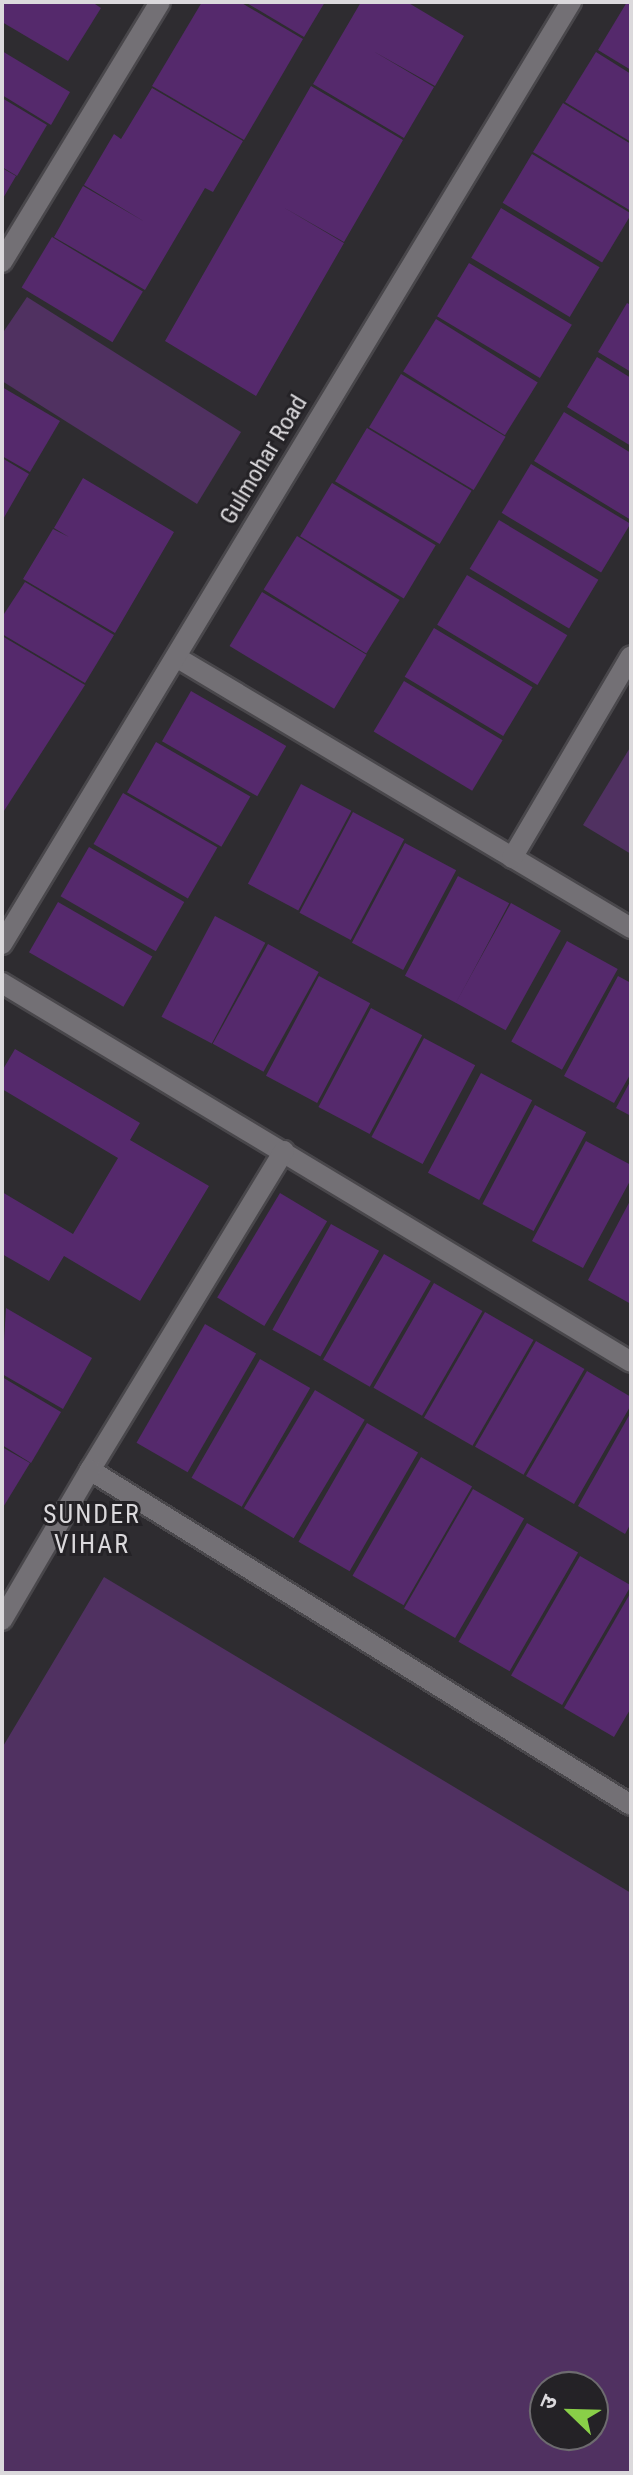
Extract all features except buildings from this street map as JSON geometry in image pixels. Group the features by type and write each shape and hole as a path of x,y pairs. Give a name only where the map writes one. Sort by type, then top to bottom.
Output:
{"street":[{"path":"2,262 160,2"},
{"name":"Gulmohar Road","path":"2,944 571,2"},
{"path":"512,858 631,656"},
{"path":"176,657 631,928"},
{"path":"2,983 631,1362"},
{"path":"2,1620 284,1151"},
{"path":"90,1470 631,1805"}],"shaded area":[{"path":"27,297 241,432 197,504 2,381 2,334"},
{"path":"631,746 631,854 583,825"},
{"path":"104,1577 631,1893 631,2473 2,2473 2,1748"}],"district":[{"name":"SUNDER VIHAR","path":"92,1530"}]}
